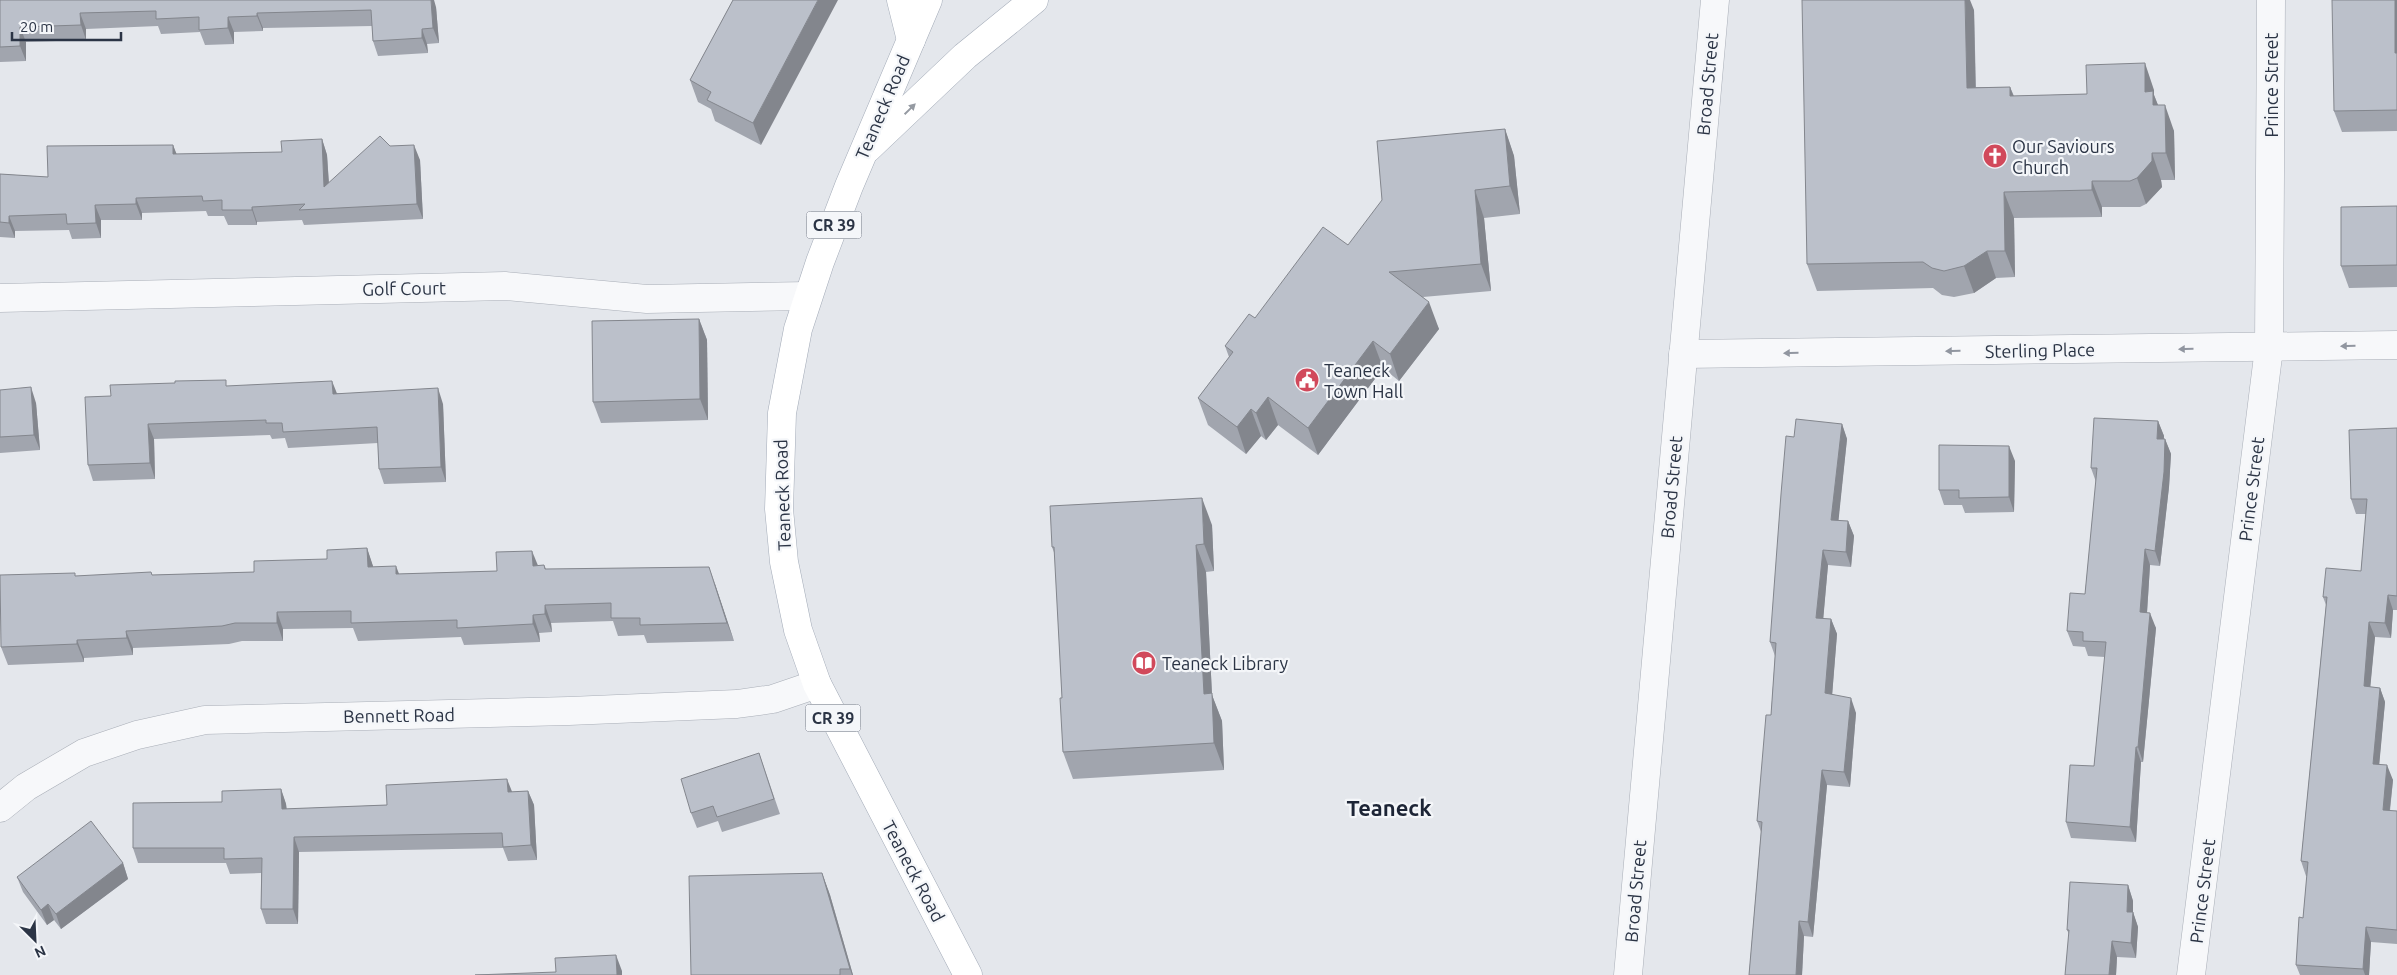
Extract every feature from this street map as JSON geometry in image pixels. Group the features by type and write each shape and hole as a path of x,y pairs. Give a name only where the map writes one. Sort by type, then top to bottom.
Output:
{"main road":[{"path":"901,0 911,40"},
{"name":"Teaneck Road","path":"928,0 862,155 808,296 785,387 778,483 781,537 787,578 798,630 817,684 968,975"},
{"path":"862,155 965,56 1034,0"}],"street":[{"name":"Broad Street","path":"1628,975 1715,0"},
{"name":"Prince Street","path":"2191,975 2269,348 2272,0"},
{"name":"Golf Court","path":"0,298 505,286 646,299 808,296"},
{"name":"Sterling Place","path":"1683,354 2397,345"},
{"name":"Bennett Road","path":"0,808 26,786 84,753 137,735 205,720 569,711 737,704 774,699 817,684"}],"building":[{"path":"0,0 431,0 433,28 422,29 422,38 373,41 371,10 257,13 257,16 228,17 228,28 199,30 199,17 156,19 156,11 80,13 81,25 20,27 20,46 0,47"},
{"path":"733,0 818,0 753,123 707,100 711,92 690,80"},
{"name":"Our Saviours Church","path":"1802,0 1965,0 1967,88 2010,87 2010,96 2087,94 2086,65 2145,63 2145,92 2153,91 2153,105 2165,105 2166,153 2152,153 2152,161 2137,178 2130,181 2092,181 2092,190 2004,192 2005,251 1987,251 1964,266 1944,271 1932,268 1923,262 1807,264"},
{"path":"2332,0 2395,0 2397,110 2334,111"},
{"path":"1505,129 1510,186 1475,190 1481,264 1389,272 1429,302 1390,354 1373,341 1308,428 1268,397 1256,413 1251,409 1237,427 1198,398 1233,352 1225,346 1249,314 1255,318 1323,227 1348,245 1382,200 1377,141"},
{"path":"380,136 390,146 414,145 417,204 299,210 305,204 252,207 252,210 222,210 222,200 203,201 202,196 136,198 136,204 95,205 96,223 67,224 66,214 9,216 9,223 0,222 0,174 48,177 47,146 173,145 173,154 282,152 281,141 322,139 324,187"},
{"path":"2397,206 2397,265 2341,266 2341,207"},
{"path":"699,319 700,399 593,402 592,321"},
{"path":"226,380 226,386 332,381 333,394 438,388 441,467 379,469 377,427 283,432 282,423 266,423 266,420 148,424 150,463 88,465 85,397 111,396 110,385"},
{"path":"31,387 34,435 0,437 0,390"},
{"path":"2094,418 2158,421 2157,439 2165,439 2164,472 2155,551 2145,549 2140,612 2150,613 2130,827 2066,822 2070,765 2094,766 2106,642 2083,641 2083,632 2067,631 2070,593 2085,594 2097,468 2091,468"},
{"path":"1796,419 1842,424 1831,520 1848,521 1846,552 1823,550 1816,618 1831,619 1825,693 1851,698 1844,772 1822,770 1808,922 1799,921 1796,975 1749,975 1762,822 1757,821 1766,715 1771,715 1776,643 1770,642 1781,494 1786,436 1794,437"},
{"path":"2397,428 2397,596 2388,595 2385,623 2369,622 2364,686 2380,688 2373,764 2387,765 2383,810 2397,811 2397,930 2366,927 2363,969 2296,965 2299,917 2303,918 2308,862 2301,861 2327,597 2323,597 2326,568 2361,571 2367,499 2351,499 2349,430"},
{"path":"1939,445 2009,446 2009,497 1959,498 1959,490 1939,490"},
{"path":"1202,498 1204,544 1196,545 1204,694 1212,693 1214,743 1063,752 1060,698 1062,698 1050,506"},
{"path":"367,548 368,567 396,566 396,574 497,571 496,552 532,551 533,566 544,565 545,569 709,567 727,623 640,625 640,618 611,618 611,603 545,605 545,614 533,615 533,624 457,628 457,620 351,623 351,611 277,612 277,623 235,623 222,626 126,631 127,638 77,640 77,644 1,647 0,575 75,573 75,576 151,572 152,575 254,572 254,561 327,559 327,550"},
{"path":"759,753 774,799 717,817 713,806 691,813 681,779"},
{"path":"507,779 508,792 528,791 531,845 503,847 502,833 294,837 293,909 261,909 262,858 224,859 224,848 133,848 133,803 222,802 222,791 281,789 282,809 387,805 386,785"},
{"path":"91,821 123,863 56,914 48,904 41,910 17,877"},
{"path":"822,873 850,969 840,969 840,975 691,975 689,876"},
{"path":"2070,882 2128,885 2127,912 2133,912 2131,943 2112,941 2109,975 2065,975 2069,930 2067,930"},
{"path":"616,955 617,975 475,975 556,972 555,958"}],"place":[{"name":"Our Saviours Church","path":"1995,156"},
{"name":"Teaneck Town Hall","path":"1307,380"},
{"name":"Teaneck Library","path":"1144,663"}],"district":[{"name":"Teaneck","path":"1389,807"}]}
